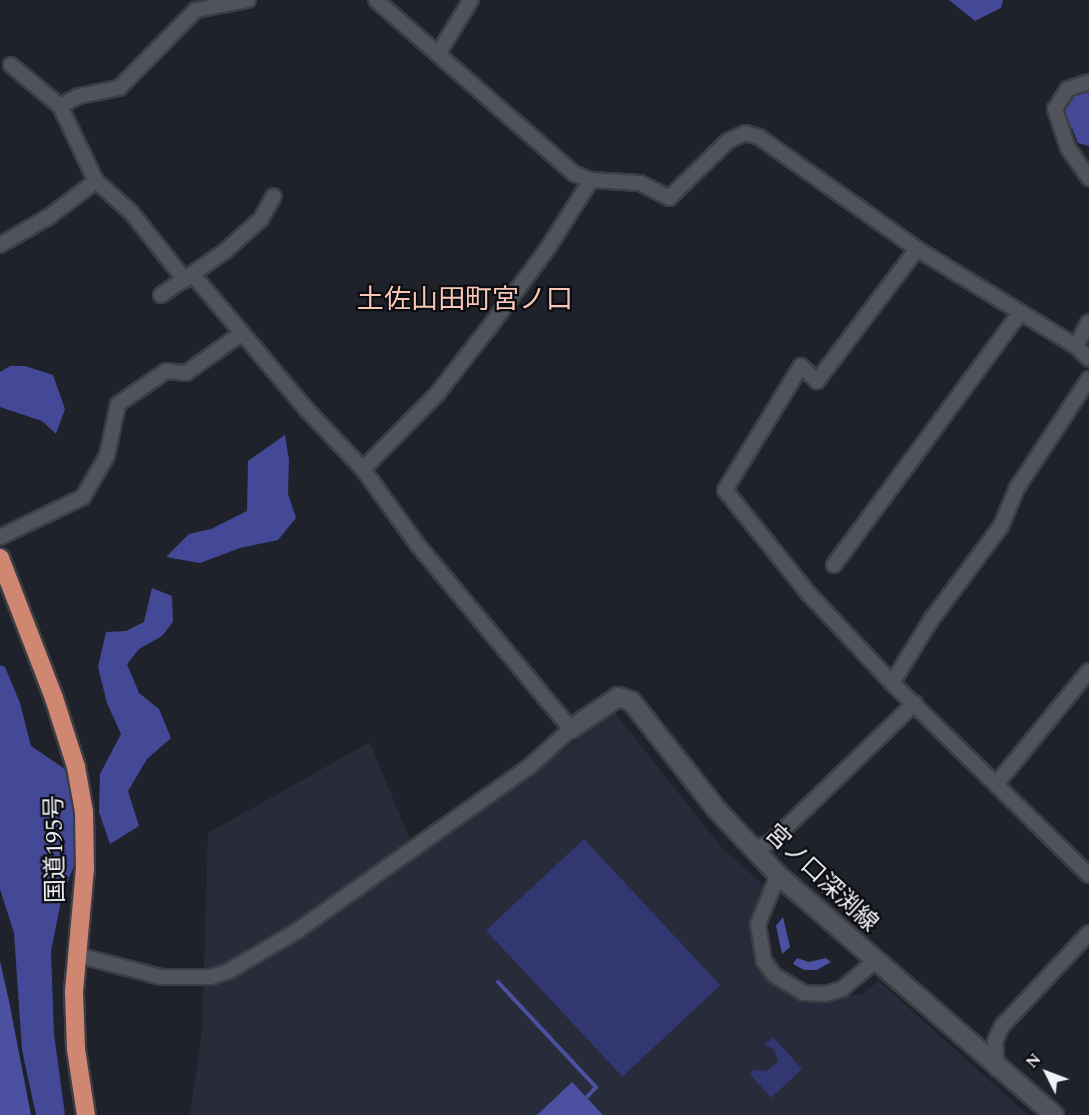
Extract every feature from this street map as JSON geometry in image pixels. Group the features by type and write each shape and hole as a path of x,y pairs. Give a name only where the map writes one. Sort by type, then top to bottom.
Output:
{"highway":[{"name":"国道195号","path":"0,558 76,768 84,812 86,868 77,956 76,1049 86,1115"}],"main road":[{"name":"宮ノ口深渕線","path":"571,729 618,697 631,701 753,849 778,875 1046,1113"}],"street":[{"path":"184,0 196,10"},
{"path":"60,106 79,96 119,88 196,10 248,0"},
{"path":"376,0 575,174 591,180 640,183 669,198 728,141 745,133 759,137 810,169 917,249 1076,346 1089,359"},
{"path":"438,54 471,0"},
{"path":"11,65 60,106 96,181 130,212 242,333 306,409 363,469 417,544 571,729 529,767 297,930 229,971 211,977 161,977 77,956"},
{"path":"1089,82 1068,89 1055,109 1068,148 1089,178"},
{"path":"363,469 437,394 548,248 591,180"},
{"path":"0,245 50,216 96,181"},
{"path":"161,295 189,277 261,219 274,196"},
{"path":"917,249 817,381 801,366 725,490 808,594 892,683 1089,875"},
{"path":"834,565 1020,313"},
{"path":"1076,346 1089,322"},
{"path":"0,537 84,497 107,456 118,404 165,371 186,372 242,333"},
{"path":"892,683 932,620 1001,526 1017,488 1089,379"},
{"path":"997,783 1089,671"},
{"path":"753,849 771,842 915,703"},
{"path":"778,875 758,924 758,941 764,961 774,975 804,993 825,994 842,989 874,962"},
{"path":"998,1069 995,1041 1002,1026 1089,933"}],"shaded area":[{"path":"949,0 1003,0 1001,8 975,21"},
{"path":"1089,75 1089,146 1078,143 1072,128 1052,116 1076,80"},
{"path":"10,366 25,366 53,375 65,409 56,434 42,421 0,407 0,372"},
{"path":"285,435 289,460 288,494 296,518 278,540 240,548 200,563 166,557 189,534 211,529 247,511 248,461"},
{"path":"152,588 172,596 173,622 162,636 139,649 127,664 139,693 159,709 171,738 147,759 128,791 139,826 110,844 99,812 100,774 121,734 107,703 98,667 106,632 126,631 144,622"},
{"path":"0,665 5,667 20,703 31,746 65,769 78,808 79,853 62,896 51,951 54,1034 65,1115 36,1115 22,1050 14,933 0,889"},
{"path":"615,713 722,848 767,888 752,933 760,970 804,1001 862,994 879,981 1028,1115 190,1115 202,1031 208,833 370,742 416,855"},
{"path":"584,839 720,985 622,1077 486,930"},
{"path":"783,917 790,947 782,954 776,926"},
{"path":"797,958 809,962 826,958 831,962 817,970 804,970 793,964"},
{"path":"0,961 9,1001 31,1115 0,1115"},
{"path":"773,1037 802,1069 771,1098 750,1074 754,1070 766,1071 778,1062 774,1049 764,1045"},
{"path":"572,1082 603,1115 537,1115"}],"waterway":[{"path":"498,982 596,1087 587,1097"}],"district":[{"name":"土佐山田町宮ノ口","path":"465,301"}]}
